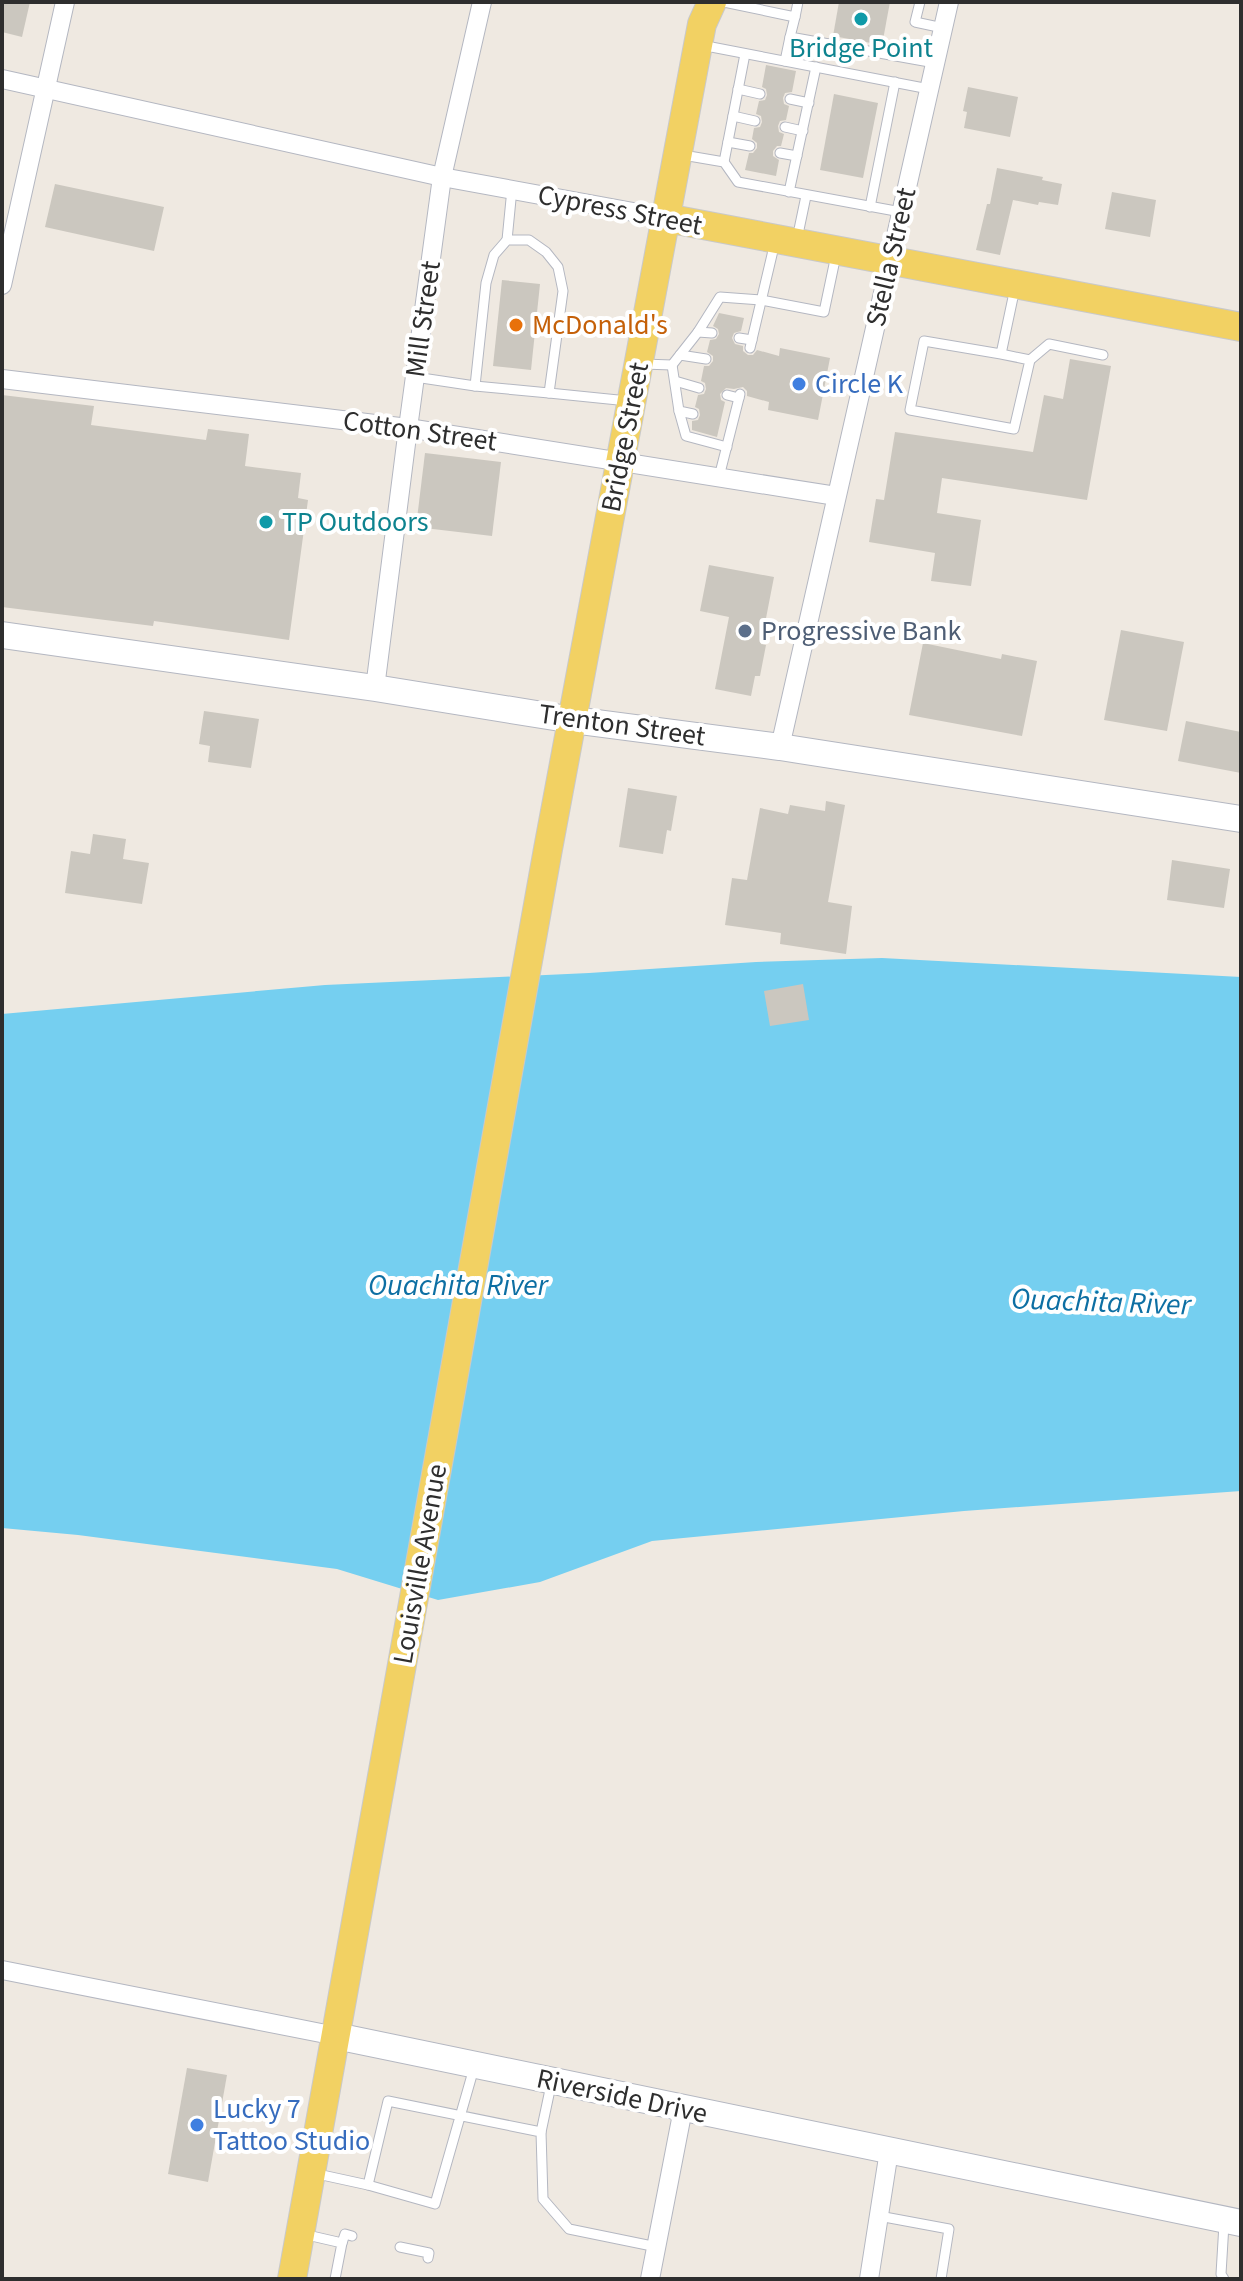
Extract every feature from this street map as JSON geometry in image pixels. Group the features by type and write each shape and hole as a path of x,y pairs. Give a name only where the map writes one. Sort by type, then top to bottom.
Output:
{"main road":[{"name":"Bridge Street","path":"548,849 703,18"},
{"name":"Cypress Street","path":"666,218 1241,327"},
{"name":"Louisville Avenue","path":"292,2279 548,849"}],"street":[{"path":"2,285 65,2"},
{"name":"Mill Street","path":"375,688 442,177 482,2"},
{"name":"Stella Street","path":"780,747 949,2"},
{"name":"Cypress Street","path":"2,79 442,177 666,218"},
{"name":"Cotton Street","path":"2,379 408,428 836,496"},
{"name":"Trenton Street","path":"2,635 375,688 573,720 780,747 1241,819"},
{"name":"Riverside Drive","path":"2,1970 1233,2222"},
{"path":"650,2279 683,2109"},
{"path":"869,2279 889,2151"}],"lane":[{"path":"724,2 795,17"},
{"path":"785,61 798,2"},
{"path":"920,2 915,22 943,28"},
{"path":"703,18 745,54 929,89"},
{"path":"790,37 935,63"},
{"path":"724,162 745,54"},
{"path":"789,192 816,67"},
{"path":"870,207 895,82"},
{"path":"738,89 760,94"},
{"path":"790,99 809,103"},
{"path":"733,116 755,121"},
{"path":"785,127 803,131"},
{"path":"728,142 750,146"},
{"path":"780,153 797,156"},
{"path":"678,154 724,162 738,182 901,212"},
{"path":"475,386 486,283 494,255 507,240 512,189"},
{"path":"739,338 751,344 761,300 806,196"},
{"path":"507,240 529,240 546,252 558,267 563,291 549,393"},
{"path":"727,447 686,436 672,365 720,297 761,300 824,312 836,251"},
{"path":"1001,354 1015,284"},
{"path":"698,332 712,333"},
{"path":"1030,360 924,341 910,410 1014,429 1030,360 1049,344 1103,355"},
{"path":"680,355 706,359"},
{"path":"639,363 672,365"},
{"path":"415,377 632,401"},
{"path":"675,381 699,388"},
{"path":"719,477 739,396 727,395"},
{"path":"679,411 693,414"},
{"path":"721,421 732,424"},
{"path":"312,2173 435,2204 475,2065"},
{"path":"552,2082 541,2132 543,2199 569,2229 657,2247"},
{"path":"368,2185 388,2101 541,2132"},
{"path":"879,2216 949,2229 941,2279"},
{"path":"1224,2279 1221,2274 1233,2222"},
{"path":"301,2233 342,2243"},
{"path":"339,2276 342,2243 345,2234 352,2236"},
{"path":"400,2247 429,2253 428,2258"}],"water":[{"name":"Ouachita River","path":"882,958 1241,977 1241,1491 964,1511 652,1541 540,1582 438,1600 337,1569 2,1528 2,1014 325,985"}],"building":[{"path":"2,2 30,2 22,37 2,32"},
{"name":"Bridge Point","path":"839,2 890,2 882,45 833,36"},
{"path":"766,65 796,71 792,92 785,93 783,98 784,104 789,106 786,120 780,121 778,126 779,132 784,134 781,146 773,151 773,156 779,160 776,176 745,170 749,153 757,148 757,143 752,139 754,128 760,127 762,122 761,116 756,114 759,101 765,100 767,95 762,87"},
{"path":"968,87 1018,97 1010,137 964,128 967,112 963,111"},
{"path":"834,94 878,103 863,178 820,170"},
{"path":"997,168 1062,184 1058,205 1013,200 1000,255 976,250"},
{"path":"55,184 164,207 154,251 45,227"},
{"path":"1112,192 1156,200 1150,237 1105,229"},
{"name":"McDonald's","path":"502,280 540,284 531,370 493,366"},
{"path":"719,313 744,318 741,331 734,333 732,338 735,344 743,346 743,351 748,355 753,355 757,350 779,356 780,348 830,358 818,420 768,410 769,402 747,396 743,387 726,388 720,394 725,402 717,437 692,430 692,421 698,420 700,415 695,407 698,395 704,394 706,389 701,381 704,366 709,366 713,361 713,356 707,352 710,340 716,339 719,334 713,326"},
{"path":"1070,359 1111,366 1087,500 942,478 937,513 981,520 971,586 931,581 935,553 869,542 876,499 884,500 895,432 1033,452 1044,395 1063,399"},
{"path":"2,395 94,406 91,425 206,440 208,429 249,434 245,466 301,473 298,498 308,500 289,640 154,621 153,626 2,607"},
{"path":"425,453 501,462 492,536 416,527"},
{"name":"Progressive Bank","path":"709,565 774,577 761,644 766,645 760,676 755,676 751,696 715,689 729,617 700,611"},
{"path":"1121,630 1184,642 1167,731 1104,720"},
{"path":"923,643 1001,659 1002,654 1037,661 1022,736 909,715"},
{"path":"204,711 259,719 251,768 208,762 210,746 199,744"},
{"path":"1186,721 1241,732 1241,773 1178,761"},
{"path":"628,788 677,796 663,854 619,847"},
{"path":"826,801 845,805 828,902 852,906 846,954 780,944 781,933 725,925 732,878 747,880 760,808 788,814 790,805 825,811"},
{"path":"93,834 126,839 123,859 149,863 142,904 65,893 71,851 90,854"},
{"path":"1172,860 1230,869 1224,908 1167,900"},
{"path":"803,984 809,1020 770,1026 764,991"},
{"name":"Lucky 7 Tattoo Studio","path":"187,2068 227,2075 208,2182 168,2174"}],"place":[{"name":"Bridge Point","path":"861,19"},
{"name":"McDonald's","path":"516,325"},
{"name":"Circle K","path":"799,384"},
{"name":"TP Outdoors","path":"266,522"},
{"name":"Progressive Bank","path":"745,631"},
{"name":"Lucky 7 Tattoo Studio","path":"197,2125"}]}
